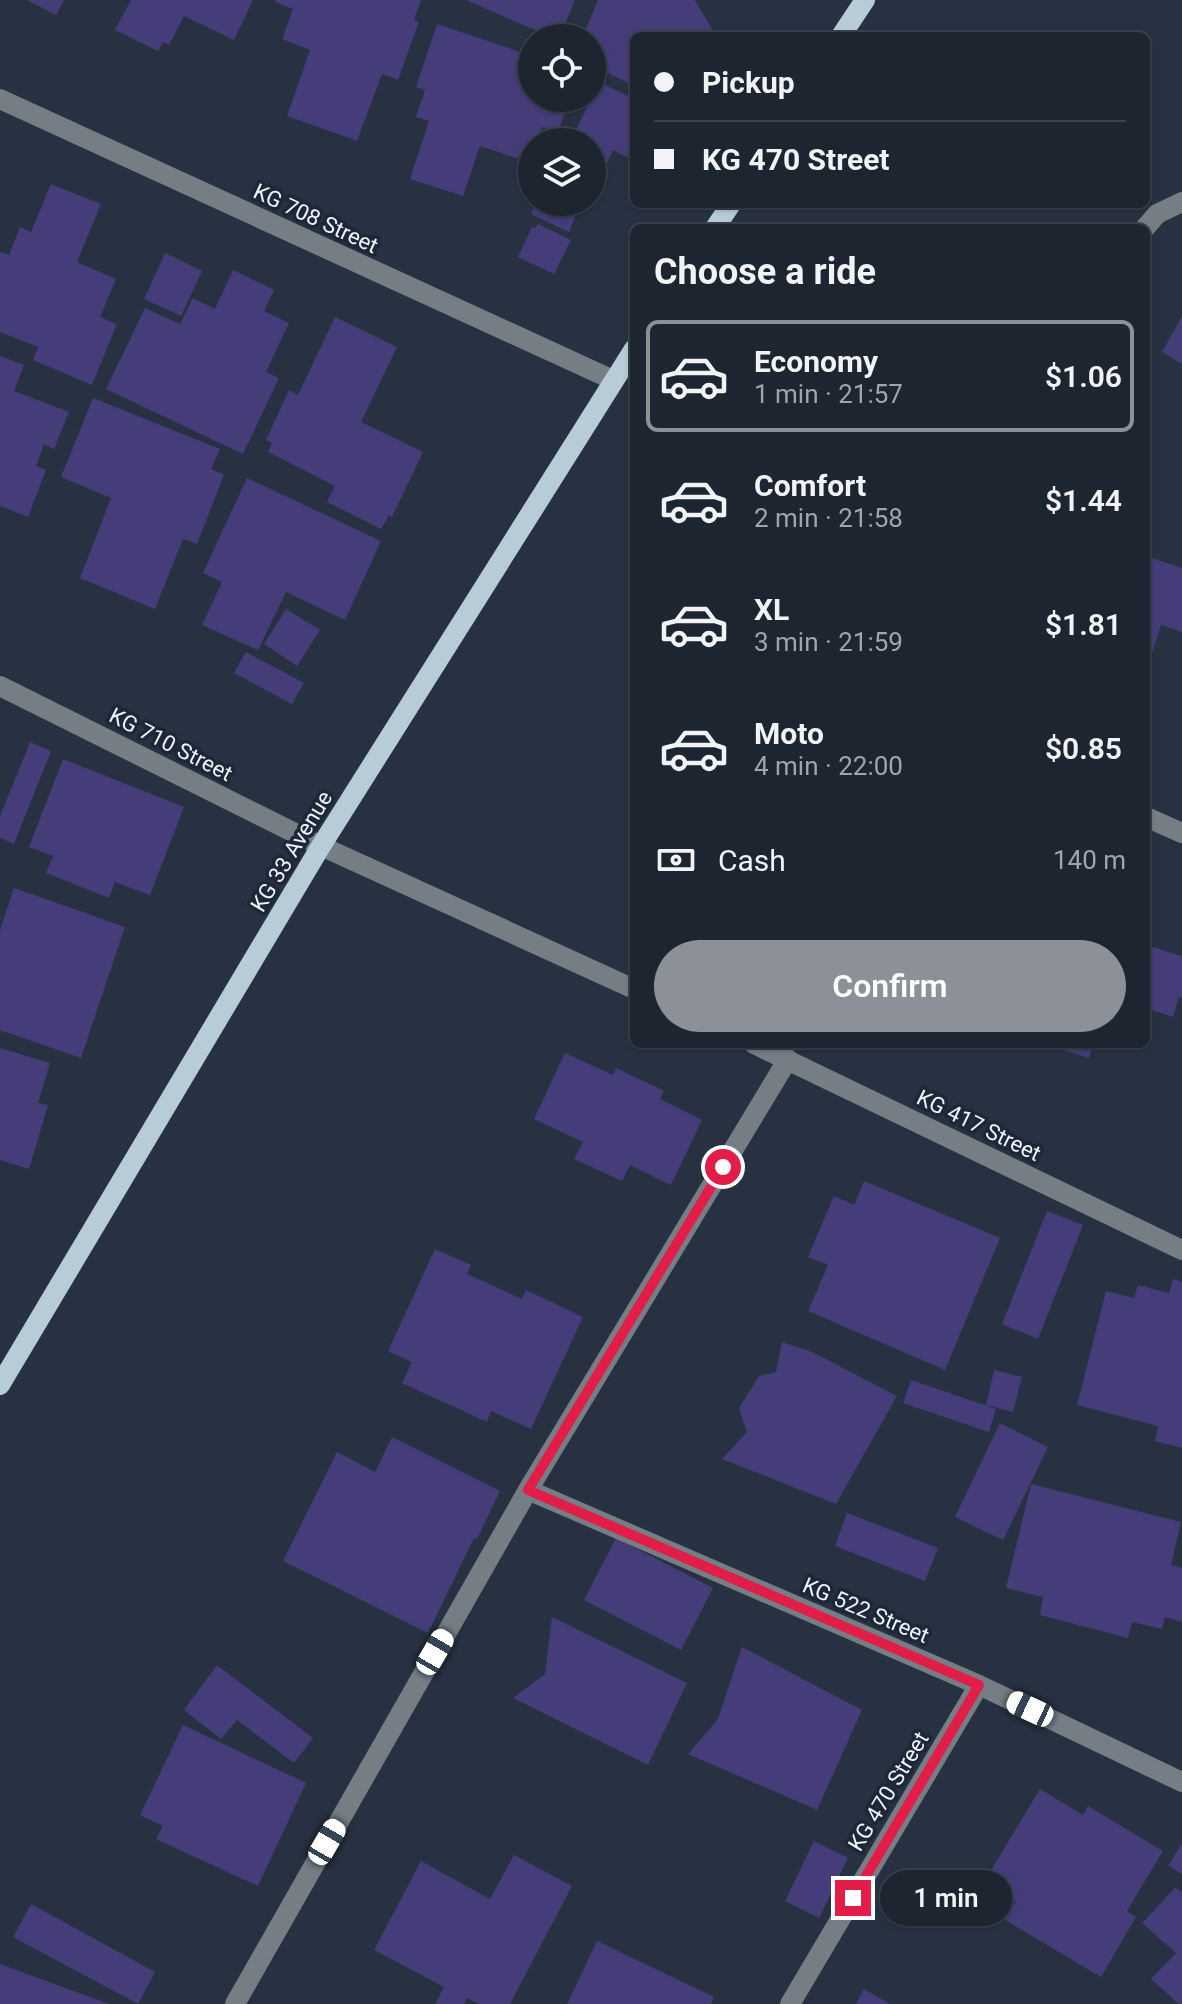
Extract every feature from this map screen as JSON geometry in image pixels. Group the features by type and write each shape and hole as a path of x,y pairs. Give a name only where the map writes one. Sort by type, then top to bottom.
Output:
{"main road":[{"path":"844,32 865,0"},
{"name":"KG 33 Avenue","path":"0,1385 321,846 630,355"}],"street":[{"name":"KG 708 Street","path":"0,99 613,380"},
{"path":"1148,224 1157,214 1182,202"},
{"name":"KG 710 Street","path":"0,686 321,846"},
{"path":"1150,819 1182,833"},
{"path":"321,846 630,987"},
{"name":"KG 417 Street","path":"763,1048 1182,1250"},
{"path":"235,2004 528,1490 788,1059"},
{"name":"KG 522 Street","path":"528,1490 979,1685 1182,1782"},
{"name":"KG 470 Street","path":"790,2004 979,1685"}],"building":[{"path":"27,0 64,0 56,15"},
{"path":"131,0 253,0 234,40 184,16 169,45 163,42 158,51 115,30"},
{"path":"276,0 421,0 414,20 419,22 398,80 382,74 357,141 287,116 310,50 282,39 293,9"},
{"path":"466,0 575,0 565,24 521,24"},
{"path":"598,0 695,0 714,32 630,32 630,84 606,72 606,24 588,24"},
{"path":"437,24 518,51 518,112 565,112 559,128 518,128 518,159 480,146 463,196 410,179 429,121 416,117 425,90 416,87"},
{"path":"606,85 630,97 630,159 613,150 606,165 606,128 577,128 584,112 606,112"},
{"path":"51,184 101,204 77,262 116,279 100,317 117,324 92,385 33,360 38,347 0,332 0,252 9,255 20,227 31,232"},
{"path":"535,216 575,216 569,232"},
{"path":"538,224 571,240 554,274 518,257 532,227"},
{"path":"165,253 202,271 181,316 144,299"},
{"path":"233,270 274,290 264,311 289,323 266,372 279,378 243,454 106,389 145,308 180,324 193,298 215,309"},
{"path":"1182,316 1182,364 1162,352"},
{"path":"335,317 397,347 361,422 423,452 392,517 389,515 381,529 327,502 335,486 268,452 272,443 266,440 289,390 298,395"},
{"path":"0,356 24,365 14,391 69,412 54,449 44,444 36,466 46,470 28,517 0,506"},
{"path":"93,398 220,449 211,469 224,475 197,544 183,539 155,609 80,578 111,498 61,477"},
{"path":"247,478 381,541 345,620 286,592 258,650 202,625 222,582 203,573"},
{"path":"1150,557 1182,568 1182,632 1161,625 1150,660"},
{"path":"286,609 320,630 297,666 264,644"},
{"path":"246,652 304,683 292,704 234,673"},
{"path":"30,742 51,751 14,844 0,838 0,816"},
{"path":"63,759 184,807 150,895 115,882 109,898 46,873 53,856 29,847"},
{"path":"14,888 125,927 81,1058 0,1030 0,930"},
{"path":"1150,946 1182,956 1182,998 1179,997 1173,1017 1150,1009"},
{"path":"0,1048 50,1063 38,1103 48,1105 29,1169 0,1160"},
{"path":"1057,1048 1092,1048 1089,1058"},
{"path":"565,1053 613,1075 616,1068 664,1091 660,1099 702,1120 671,1185 630,1165 622,1181 574,1159 583,1142 534,1119"},
{"path":"864,1181 1000,1238 945,1370 808,1311 828,1265 808,1257 821,1226 834,1196 854,1205"},
{"path":"1047,1211 1083,1225 1038,1339 1002,1324"},
{"path":"435,1249 471,1265 467,1274 522,1299 526,1290 583,1317 531,1429 491,1411 487,1422 402,1383 412,1362 388,1351"},
{"path":"1173,1279 1182,1282 1182,1448 1155,1441 1158,1426 1077,1405 1106,1291 1134,1298 1138,1285 1169,1293"},
{"path":"782,1342 812,1352 897,1396 836,1504 722,1459 747,1432 739,1408 759,1376 776,1372"},
{"path":"994,1370 1022,1377 1013,1412 986,1405"},
{"path":"911,1380 996,1409 989,1432 903,1403"},
{"path":"1000,1423 1048,1447 1003,1540 955,1517"},
{"path":"392,1437 500,1491 428,1633 283,1561 337,1452 375,1472"},
{"path":"1031,1484 1181,1522 1171,1565 1182,1568 1182,1622 1165,1617 1162,1629 1132,1622 1128,1638 1040,1615 1043,1597 1006,1588"},
{"path":"847,1513 938,1548 925,1581 835,1546"},
{"path":"616,1538 713,1588 681,1650 584,1600"},
{"path":"552,1617 687,1683 648,1765 513,1698 545,1674"},
{"path":"742,1647 862,1710 817,1810 688,1754 718,1719"},
{"path":"217,1665 313,1738 294,1763 237,1720 221,1739 184,1710"},
{"path":"183,1725 306,1783 258,1886 156,1839 163,1826 140,1815"},
{"path":"1040,1789 1083,1815 1088,1806 1163,1851 1127,1911 1136,1917 1101,1977 1005,1920 1016,1901 984,1882"},
{"path":"814,1841 848,1858 819,1918 785,1901"},
{"path":"1182,1843 1182,1874 1168,1866"},
{"path":"514,1855 572,1886 510,2004 479,2004 467,1998 464,2004 435,2004 444,1987 374,1950 421,1861 490,1899"},
{"path":"1175,1888 1182,1892 1182,2004 1151,1979 1176,1953 1142,1923"},
{"path":"31,1904 155,1972 138,2004 13,1937"},
{"path":"597,1941 714,1997 711,2004 567,2004"},
{"path":"0,1964 109,2004 0,2004"},
{"path":"864,1989 890,2004 856,2004"}],"route":[{"path":"723,1167 528,1490 979,1685 853,1898"}]}
